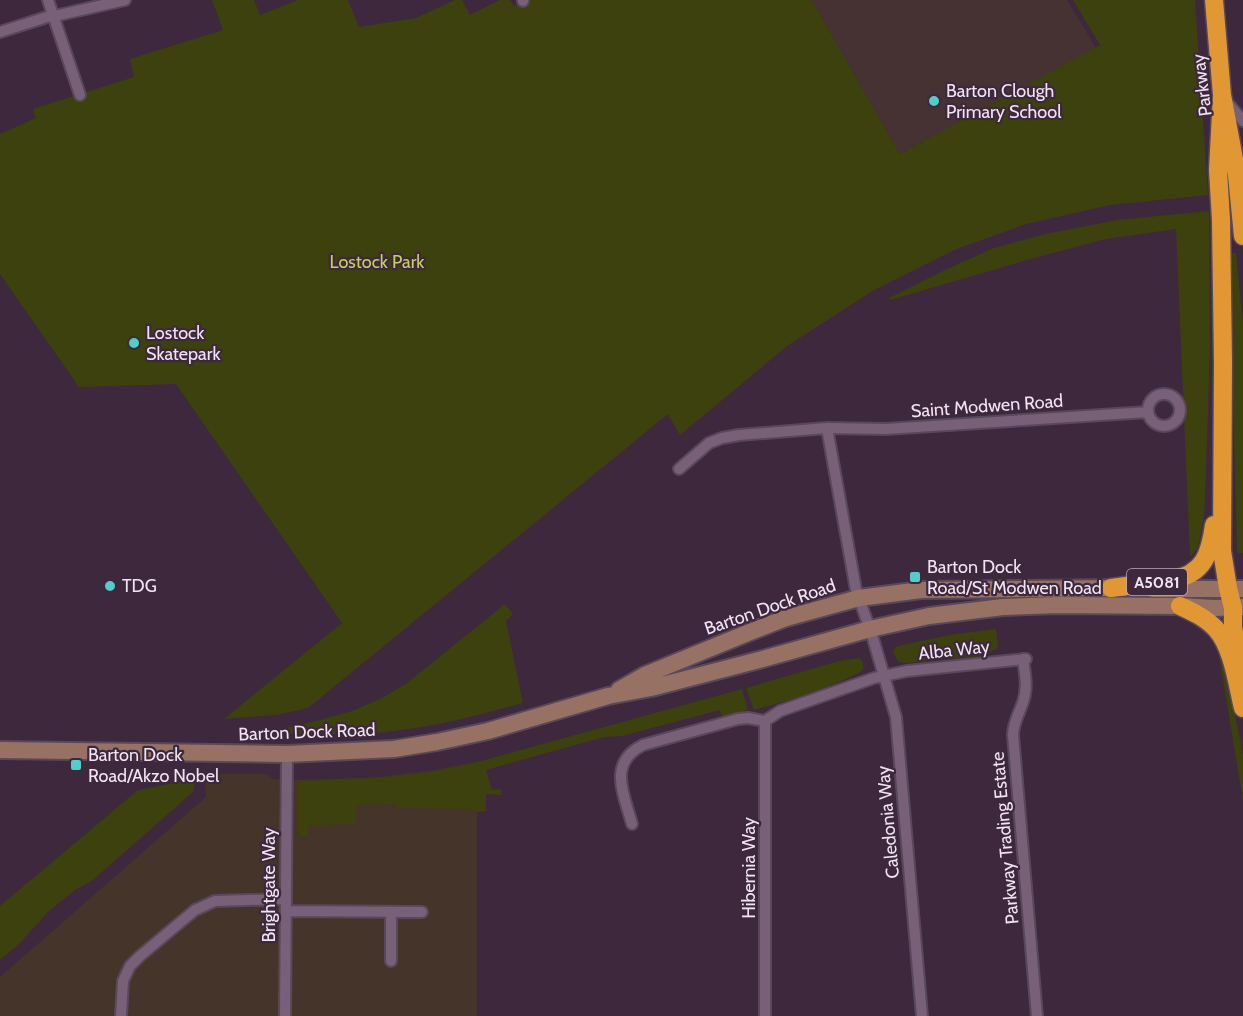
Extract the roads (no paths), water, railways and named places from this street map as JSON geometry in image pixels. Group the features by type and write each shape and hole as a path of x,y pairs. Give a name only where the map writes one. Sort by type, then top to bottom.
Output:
{"highway":[{"name":"Parkway","path":"1214,0 1222,95 1238,186 1242,229"},
{"name":"A5081","path":"1222,95 1218,170 1223,362 1222,551 1235,589"},
{"name":"A5081","path":"1111,588 1180,579 1199,568 1207,556 1212,539 1223,458"},
{"path":"1235,589 1238,607 1233,627 1243,684"},
{"name":"A5081","path":"1180,606 1207,621 1222,637 1231,659 1243,708"}],"main road":[{"name":"Barton Dock Road","path":"608,696 645,675 750,632 786,618 859,598 921,590 1235,589"},
{"name":"Barton Dock Road","path":"0,750 287,754 383,749 437,742 488,731 608,696 651,688 870,629 929,616 1058,605 1238,607"}],"street":[{"path":"48,0 80,95"},
{"path":"0,32 46,17 125,0"},
{"path":"1222,95 1243,122"},
{"name":"Saint Modwen Road","path":"678,469 710,443 722,438 827,428 886,429 1148,412"},
{"path":"827,428 856,590 870,629"},
{"name":"Caledonia Way","path":"870,629 896,717 922,1016"},
{"name":"Alba Way","path":"884,676 907,671 1024,659"},
{"name":"Parkway Trading Estate","path":"1024,659 1026,692 1014,723 1012,735 1037,1016"},
{"path":"632,824 620,777 625,760 634,750 652,742 727,721 748,718 765,721 780,711 884,676"},
{"name":"Hibernia Way","path":"765,721 765,1016"},
{"name":"Brightgate Way","path":"285,1016 287,754"},
{"path":"122,1016 123,981 130,966 195,909 215,900 286,898"},
{"path":"286,911 422,912"},
{"path":"391,912 391,961"}],"place":[{"name":"Barton Clough Primary School","path":"934,101"},
{"name":"Lostock Skatepark","path":"134,343"},
{"name":"Barton Dock Road/St Modwen Road","path":"915,577"},
{"name":"TDG","path":"110,586"},
{"name":"Barton Dock Road/Akzo Nobel","path":"76,765"}],"park label":[{"name":"Lostock Park","path":"377,262"}]}
